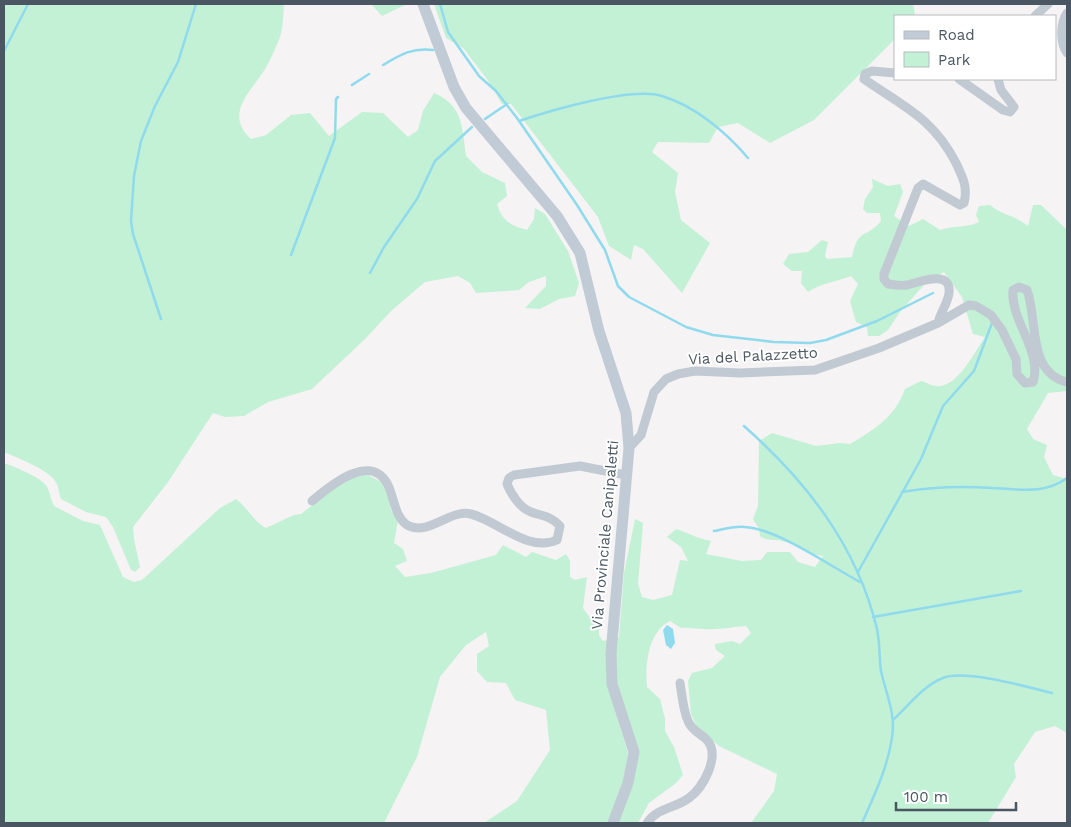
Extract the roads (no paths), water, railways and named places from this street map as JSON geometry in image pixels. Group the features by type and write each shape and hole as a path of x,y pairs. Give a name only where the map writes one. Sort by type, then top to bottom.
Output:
{"main road":[{"name":"Via Provinciale Canipaletti","path":"423,4 454,87 466,108 557,216 580,254 599,331 626,413 629,448 610,653 612,684 634,752 628,783 615,821"}],"street":[{"path":"1036,15 1048,4"},
{"path":"1067,13 1063,19 1062,46 1067,53"},
{"path":"894,74 872,71 864,74 864,79 935,128 947,144 966,182 964,204 960,205 923,184 918,188 884,274 884,279 888,284 905,286 935,278 943,280 948,285 949,293 938,323"},
{"path":"959,80 1003,110 1010,112 1014,107 1001,90 998,80"},
{"name":"Via del Palazzetto","path":"629,448 640,435 654,392 666,379 678,374 696,371 740,373 815,370 879,348 938,323 969,305 991,315 1011,346 1016,359 1017,374 1025,383 1032,382 1036,373 1024,328 1014,310 1013,290 1024,287 1029,296 1034,330 1044,367 1056,379 1067,382"},
{"path":"312,501 353,472 365,470 375,473 390,488 402,519 407,525 417,528 429,526 466,513 532,541 551,543 557,540 560,526 555,520 544,514 530,511 522,506 509,490 507,484 509,478 514,475 580,466 626,475"},
{"path":"646,823 653,814 688,799 696,791 707,775 712,756 708,741 693,730 687,720 680,683"}],"water":[{"path":"667,625 673,629 675,643 671,649 666,645 663,630"}],"waterway":[{"path":"4,51 28,4"},
{"path":"161,319 133,234 131,221 134,176 141,141 155,106 178,62 196,4"},
{"path":"440,4 448,32 479,76 496,91 517,118 577,205 605,250 618,286 629,297 686,327 713,335 774,342 810,343 826,340 877,321 933,293"},
{"path":"383,65 413,51 433,50"},
{"path":"352,85 369,74"},
{"path":"519,121 550,111 611,97 631,94 662,96 674,100 698,113 720,130 748,158"},
{"path":"291,255 335,138 336,99 338,97"},
{"path":"485,119 507,104"},
{"path":"370,273 384,247 417,199 435,161 472,127"},
{"path":"858,572 921,459 943,406 974,371 992,323"},
{"path":"744,426 789,470 827,517 857,570 877,629 881,671 892,712 893,729 884,770 862,823"},
{"path":"902,492 958,487 1031,490 1049,487 1067,478"},
{"path":"714,531 733,527 745,527 773,534 804,549 860,582"},
{"path":"873,617 1021,591"},
{"path":"893,720 916,696 929,686 943,678 953,676 980,677 1052,693"}]}
